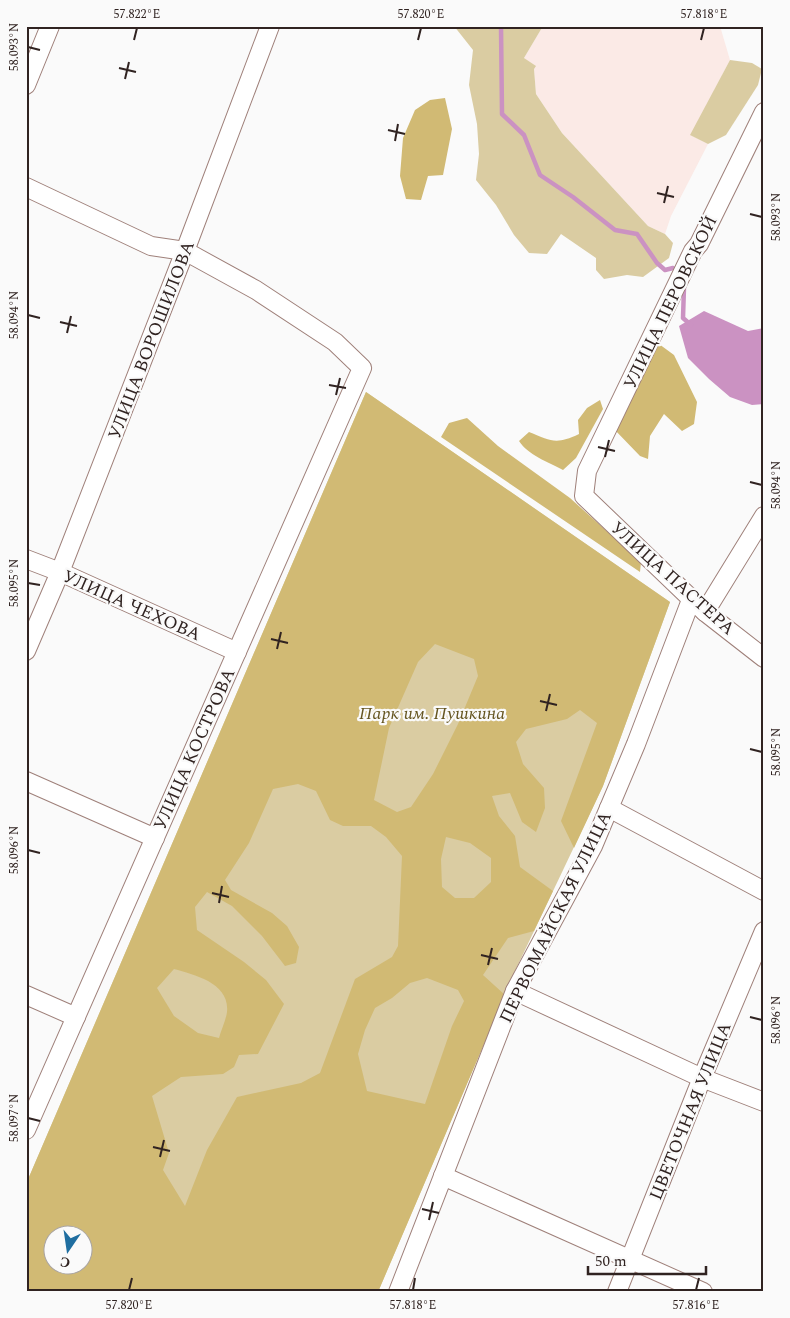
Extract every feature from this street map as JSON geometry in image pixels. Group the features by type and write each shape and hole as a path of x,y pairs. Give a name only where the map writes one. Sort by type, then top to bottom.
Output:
{"street":[{"path":"26,85 50,26"},
{"name":"УЛИЦА ВОРОШИЛОВА","path":"26,651 60,572 270,26"},
{"name":"УЛИЦА ПЕРОВСКОЙ","path":"584,496 587,471 693,251 699,244 764,112"},
{"path":"26,187 151,246 185,251"},
{"name":"УЛИЦА КОСТРОВА","path":"26,1130 362,368 335,342 256,290 185,251"},
{"name":"УЛИЦА ПАСТЕРА","path":"584,496 705,612 764,658"},
{"path":"705,612 764,516"},
{"name":"УЛИЦА ЧЕХОВА","path":"26,559 60,572 237,652"},
{"name":"ПЕРВОМАЙСКАЯ УЛИЦА","path":"398,1292 515,991 593,846 636,744 692,600"},
{"path":"26,781 155,838"},
{"path":"609,808 764,891"},
{"name":"ЦВЕТОЧНАЯ УЛИЦА","path":"617,1292 702,1078 764,931"},
{"path":"515,991 702,1078 764,1102"},
{"path":"26,995 76,1017"},
{"path":"443,1176 703,1292"}],"shaded area":[{"path":"543,26 720,26 730,60 691,135 708,144 671,216 665,234 648,226 562,133 536,94 534,69 524,58"},
{"path":"445,98 452,129 443,175 428,176 421,200 406,199 400,176 403,138 415,110 430,100"},
{"path":"704,311 748,331 764,328 764,404 752,405 730,397 688,358 679,326"},
{"path":"659,344 674,355 697,402 694,424 682,431 664,414 650,436 648,459 640,456 613,428"},
{"name":"Парк им. Пушкина","path":"366,392 670,602 603,786 574,848 561,821 597,723 580,710 567,719 526,729 516,742 523,764 544,788 545,808 536,832 522,822 510,793 492,796 499,816 515,836 520,867 553,891 534,931 508,938 483,975 505,995 378,1292 26,1292 26,1184","holes":["435,644 474,659 478,676 458,724 433,774 411,807 397,812 374,800 389,728 418,662","298,784 316,791 330,820 343,826 371,826 386,837 402,856 398,946 392,957 355,979 320,1073 301,1083 237,1097 207,1150 185,1206 163,1170 169,1153 152,1096 181,1077 223,1074 234,1067 239,1055 258,1054 284,1004 266,980 244,962 197,930 195,907 207,892 232,906 262,936 285,966 296,963 299,947 287,926 272,913 231,890 225,880 249,843 273,789","446,837 470,843 491,858 491,882 474,898 455,898 442,887 441,859","174,969 210,982 223,994 227,1012 219,1038 198,1033 174,1016 157,988","427,978 458,990 464,1001 452,1026 425,1104 367,1091 358,1054 365,1030 375,1008 392,998 410,983"]},
{"path":"600,400 603,409 576,458 563,470 533,454 519,441 529,432 543,438 559,441 579,434 578,420 587,408"},
{"path":"467,418 498,446 570,498 641,562 640,572 441,437 449,423"}],"green space":[{"path":"454,26 543,26 524,58 536,66 534,69 536,94 562,133 648,226 665,234 673,243 669,258 643,277 627,275 604,279 596,270 596,258 561,234 547,254 529,253 514,235 496,205 476,180 479,154 477,124 469,85 473,50"},
{"path":"730,60 752,63 762,69 758,85 726,135 708,144 690,135"},
{"name":"Парк им. Пушкина","path":"366,392 670,602 603,786 515,971 378,1292 26,1292 26,1184"}],"waterway":[{"path":"501,26 502,114 524,135 540,175 573,197 615,230 637,234 657,263 665,270 673,268"},
{"path":"684,287 683,318 691,325"}]}
